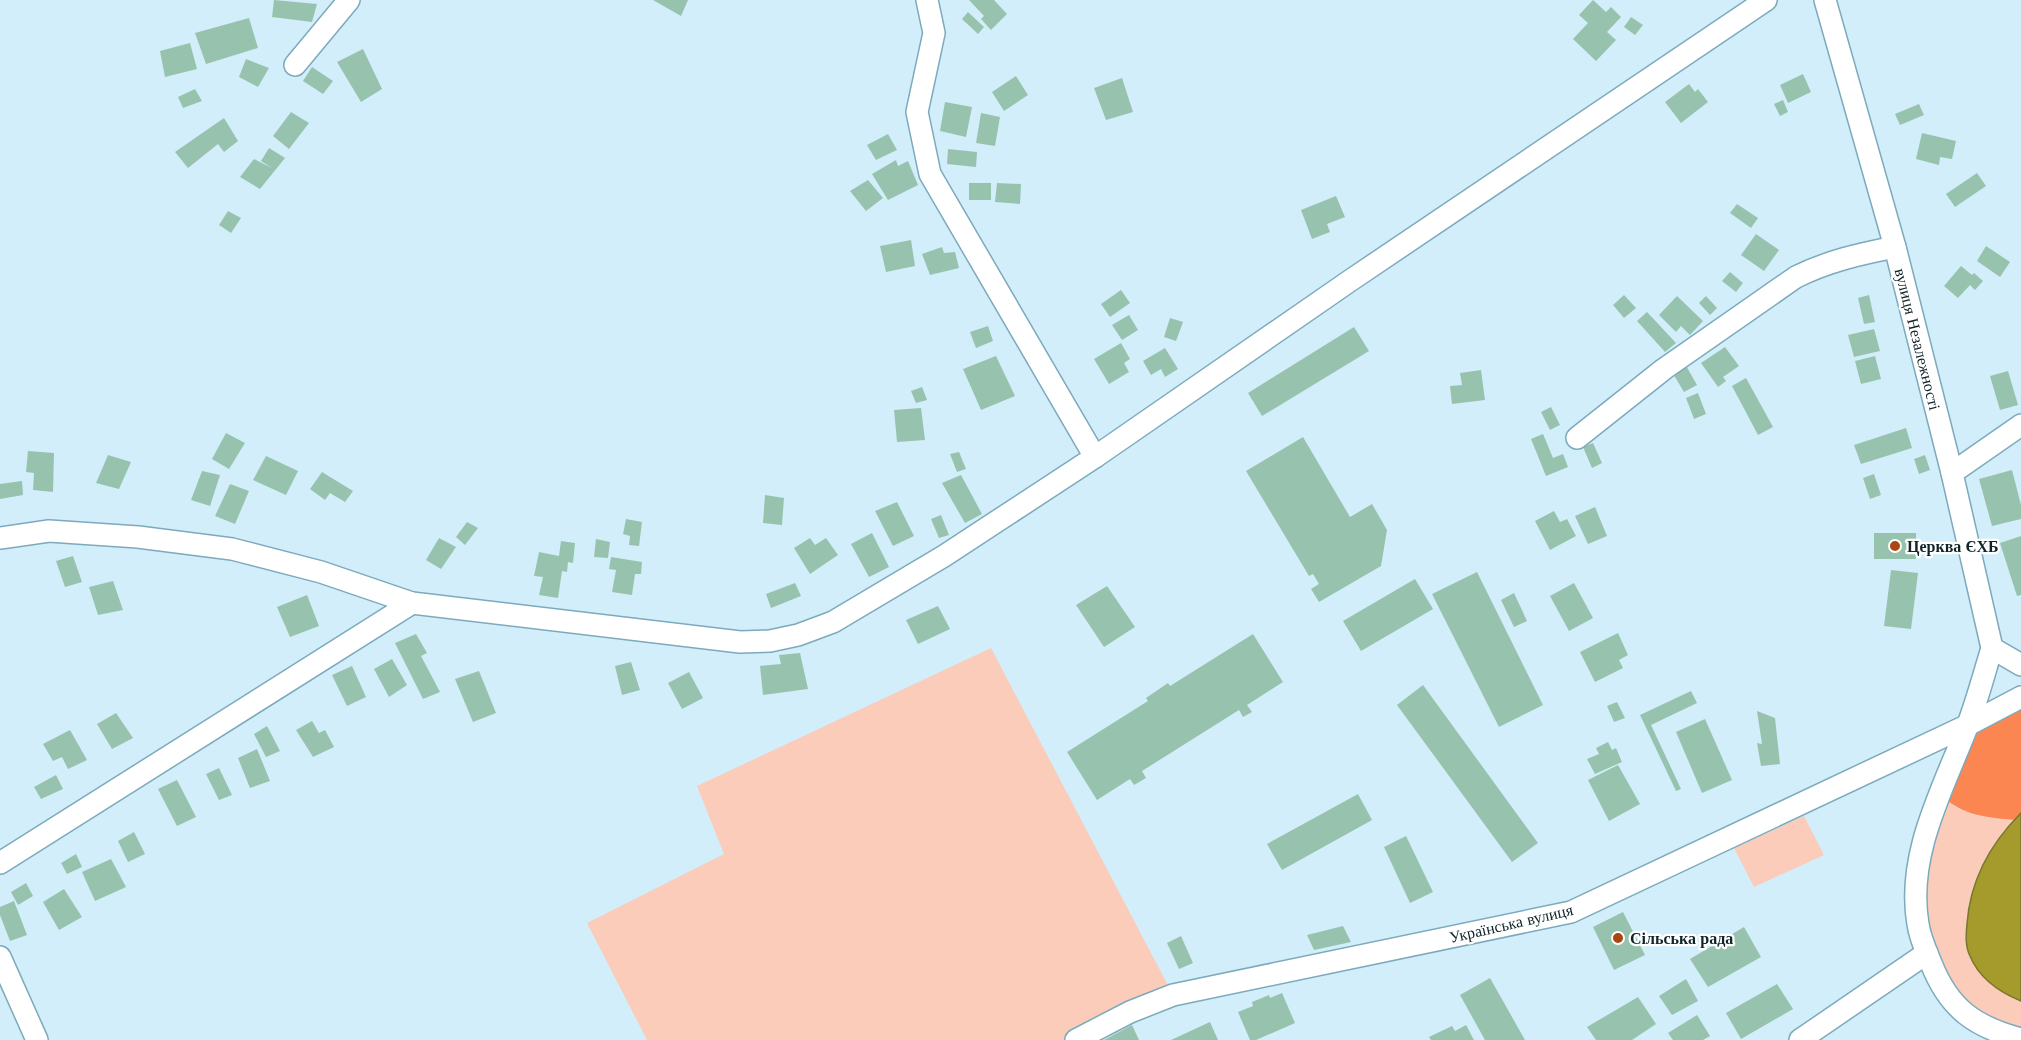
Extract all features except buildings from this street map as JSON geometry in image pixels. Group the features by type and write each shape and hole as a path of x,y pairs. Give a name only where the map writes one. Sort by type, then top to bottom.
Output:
{"street":[{"path":"295,65 350,0"},
{"path":"927,0 934,33 917,112 930,174 1095,457"},
{"path":"0,538 49,531 138,537 232,549 321,572 412,603 740,642 770,641 798,635 833,622 944,556 1095,457 1766,0"},
{"name":"вулиця Незалежності","path":"1830,3 1952,473 1992,648"},
{"path":"1576,438 1664,369 1796,277 1841,258 1895,247"},
{"path":"1952,473 2021,425"},
{"path":"0,863 412,603"},
{"path":"2021,665 1992,648 1968,725 1925,836 1918,873 1916,905 1918,924 1942,989 1953,1003 1984,1026 2021,1039"},
{"name":"Українська вулиця","path":"1076,1040 1130,1012 1173,995 1571,912 1968,725 2021,697"},
{"path":"1800,1040 1927,953"},
{"path":"0,957 37,1040"}],"shaded area":[{"path":"991,648 1173,995 1076,1040 647,1040 587,923 724,854 697,786"},
{"path":"2021,697 2021,813 2015,820 1993,818 1966,811 1949,802 1940,795 1968,725"},
{"path":"1940,795 1958,807 1975,814 2015,820 1990,853 1969,903 1966,937 1986,980 2021,1001 2021,1039 1967,1015 1918,924"},
{"path":"2021,813 2021,1001 1998,989 1984,978 1968,952 1966,936 1969,908 1977,878 2000,837"},
{"path":"1804,816 1824,855 1754,887 1734,848"}],"place":[{"name":"Церква ЄХБ","path":"1895,546"},
{"name":"Сільська рада","path":"1618,938"}]}
